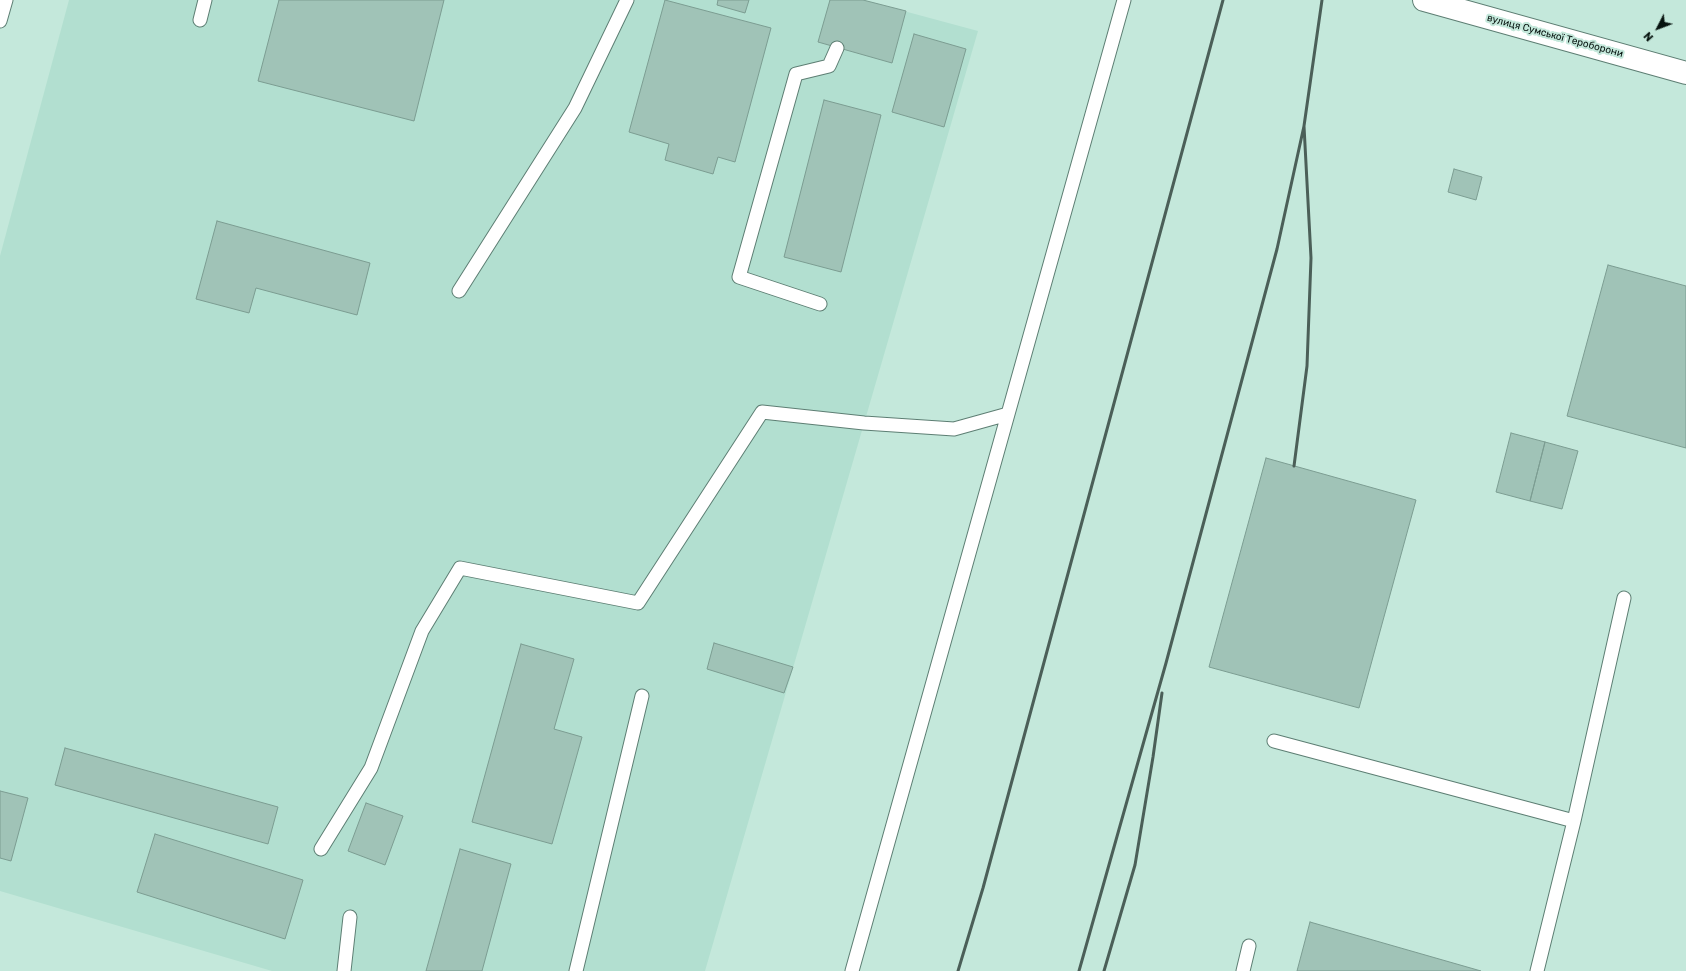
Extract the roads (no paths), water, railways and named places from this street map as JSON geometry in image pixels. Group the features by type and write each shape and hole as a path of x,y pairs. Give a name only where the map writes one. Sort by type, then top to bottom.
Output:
{"street":[{"name":"вулиця Сумської Тероборони","path":"1424,0 1686,73"}],"lane":[{"path":"0,21 6,0"},
{"path":"200,20 205,0"},
{"path":"459,292 576,108 627,0"},
{"path":"852,971 1124,0"},
{"path":"820,304 739,277 796,74 829,66 838,48"},
{"path":"322,849 371,768 422,632 460,568 638,603 762,412 864,423 954,429 1008,414"},
{"path":"1537,971 1574,821 1624,598"},
{"path":"576,971 642,696"},
{"path":"1274,741 1574,821"},
{"path":"344,971 350,917"},
{"path":"1243,971 1249,946"}],"railway":[{"path":"958,971 983,888 1223,0"},
{"path":"1294,466 1307,366 1311,258 1304,126 1322,0"},
{"path":"1079,971 1166,663 1277,249 1304,126"},
{"path":"1104,971 1135,865 1162,693"}]}
